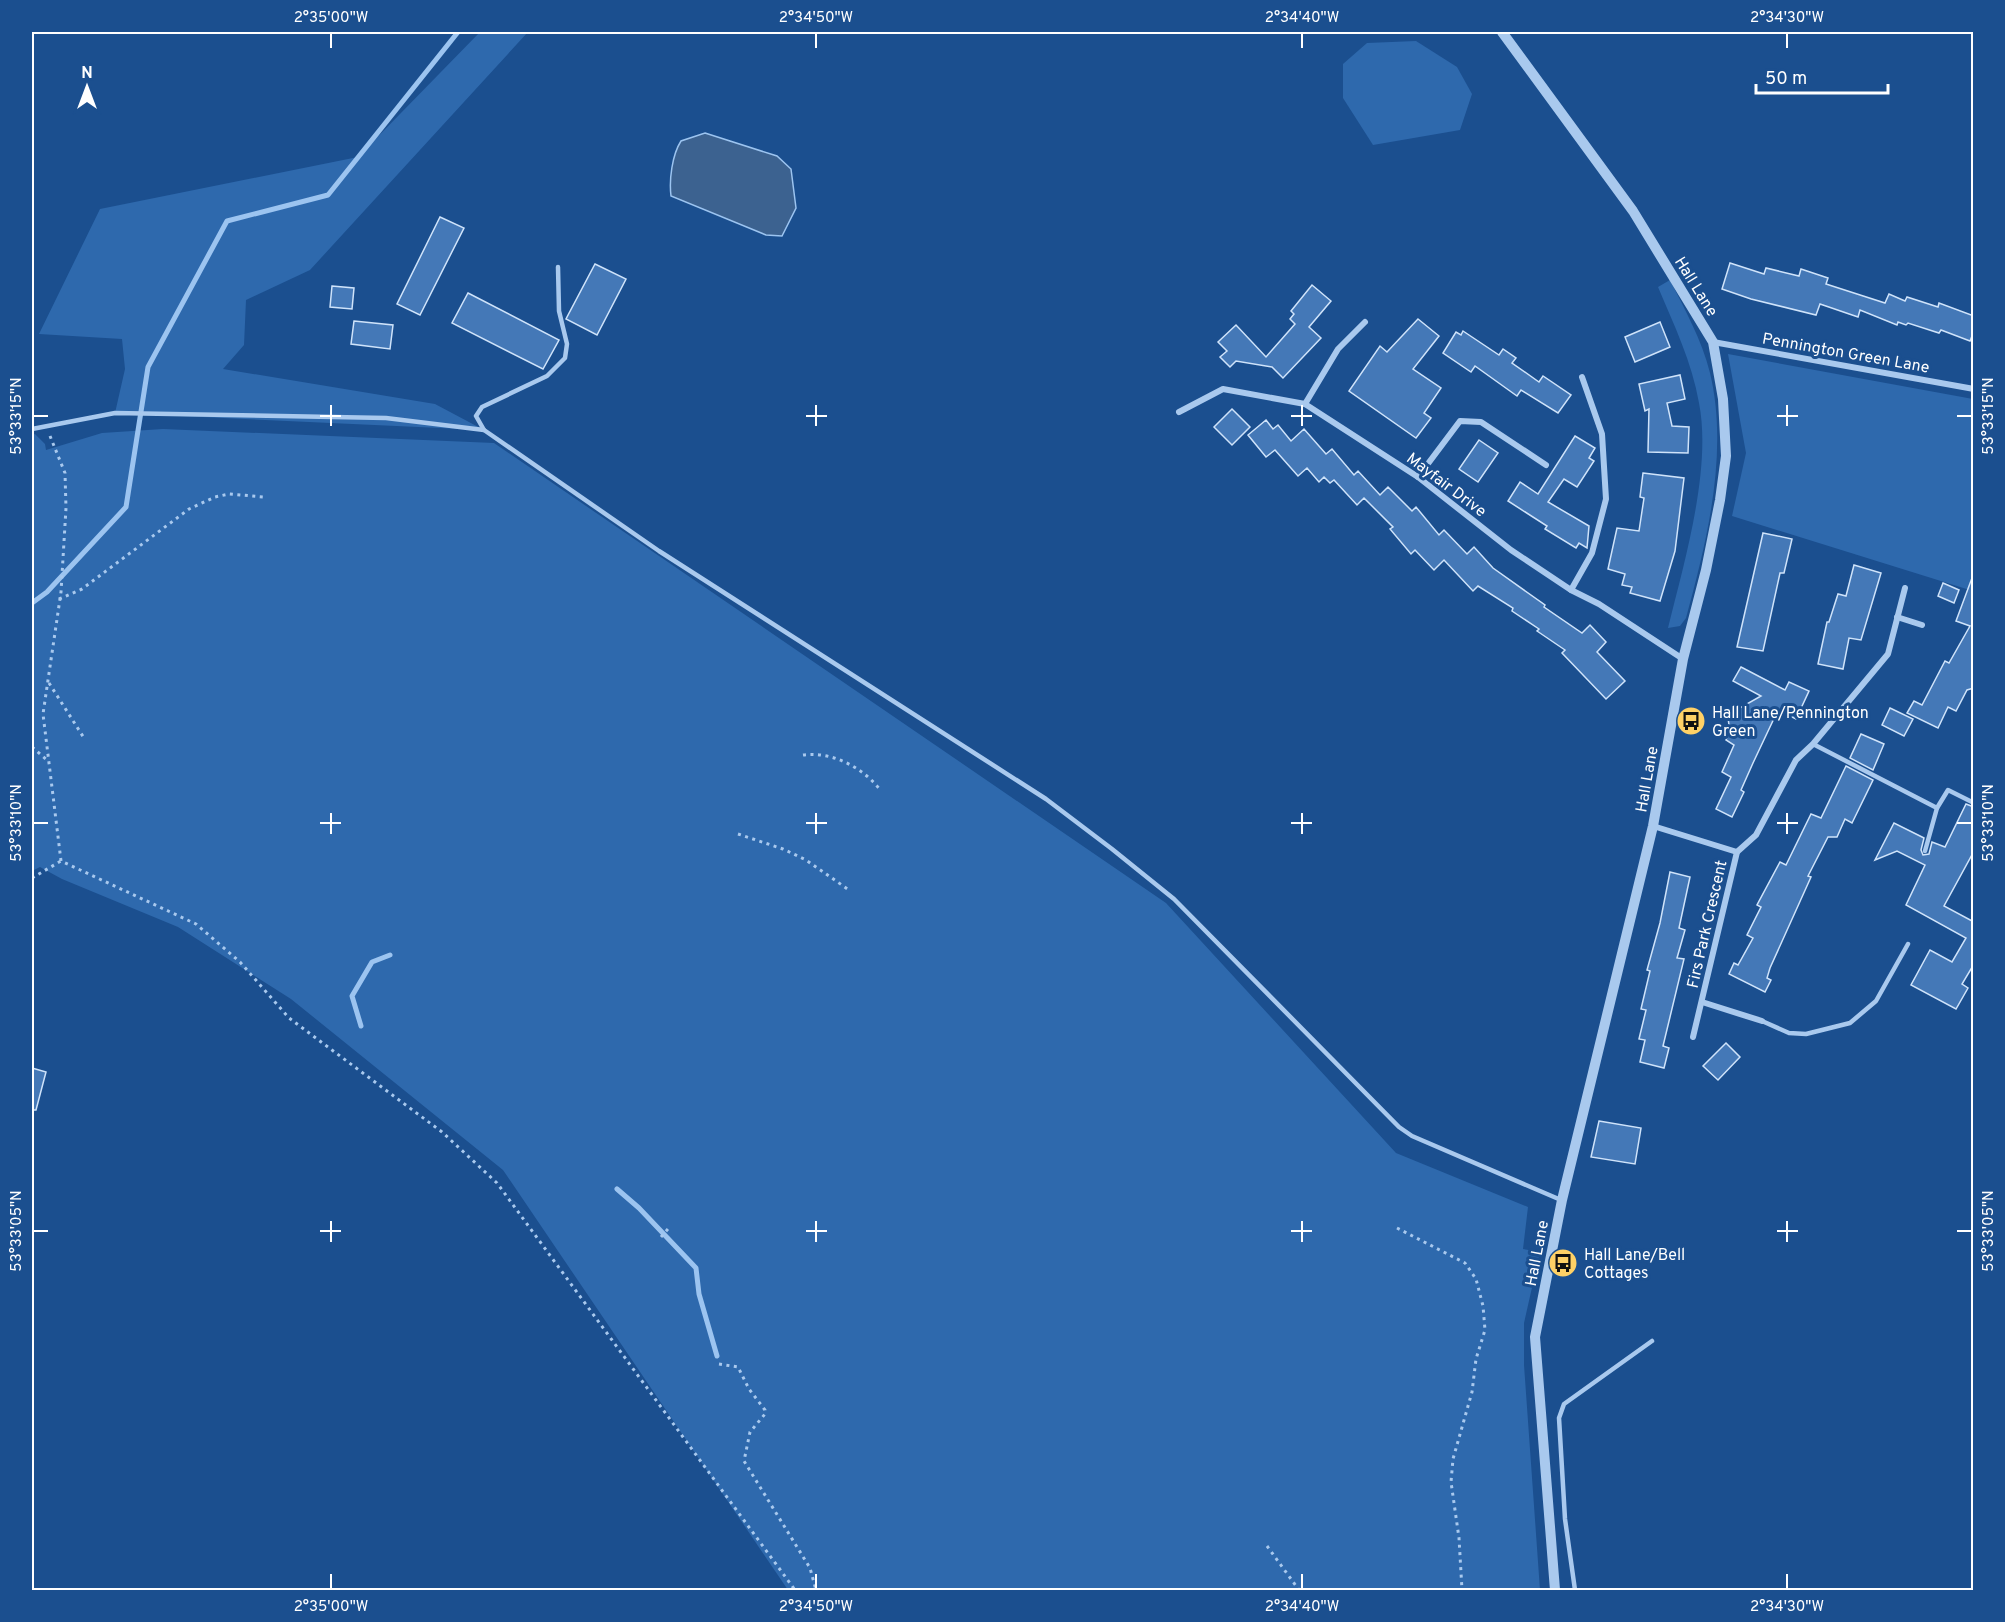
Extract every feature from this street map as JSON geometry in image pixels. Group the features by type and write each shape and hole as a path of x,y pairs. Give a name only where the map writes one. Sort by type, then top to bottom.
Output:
{"street":[{"name":"Hall Lane","path":"1502,32 1632,211 1713,342 1723,399 1725,456 1720,500 1706,570 1683,659 1653,826 1562,1200 1535,1337 1555,1590"},
{"path":"1305,404 1338,350 1365,322"},
{"name":"Pennington Green Lane","path":"1713,342 1974,389"},
{"path":"1571,591 1593,553 1606,499 1602,434 1582,377"},
{"name":"Mayfair Drive","path":"1179,412 1223,389 1305,404 1418,477 1511,550 1571,591 1599,604 1683,659"},
{"path":"1418,477 1460,421 1481,422 1546,465"},
{"name":"Firs Park Crescent","path":"1693,1037 1737,852 1756,835 1797,760 1888,654 1905,588"},
{"path":"1897,617 1922,625"},
{"name":"Firs Park Crescent","path":"1653,826 1737,852"},
{"name":"Firs Park Crescent","path":"1702,1002 1762,1021"}],"lane":[{"path":"558,267 559,311 567,344 565,358 547,376 482,407 476,416 484,430 659,550 1046,799 1112,849 1174,899 1399,1127 1412,1136 1562,1200"},
{"path":"32,429 115,413 129,413 386,418 484,430"},
{"path":"1813,744 1937,808"},
{"path":"1925,851 1937,808 1948,790 1974,803"},
{"path":"1762,1021 1789,1033 1806,1034 1850,1023 1876,1001 1908,944"},
{"path":"1575,1590 1565,1519 1559,1418 1564,1404 1652,1341"}],"path":[{"path":"46,425 65,473 66,508 61,586 43,714 61,861"},
{"path":"59,599 82,589 189,509 215,497 229,494 264,497"},
{"path":"48,681 84,738"},
{"path":"32,747 48,761"},
{"path":"803,755 831,756 857,769 881,791"},
{"path":"738,834 783,849 806,860 849,890"},
{"path":"32,878 61,861"},
{"path":"61,861 196,924 240,962 290,1018 442,1132 497,1184 795,1590"},
{"path":"1397,1228 1465,1263 1476,1280 1483,1306 1485,1330 1476,1359 1472,1392 1453,1459 1450,1482 1460,1538 1462,1590"},
{"path":"661,1237 668,1229"},
{"path":"719,1364 738,1367 748,1389 765,1410 765,1414 750,1432 744,1461 810,1568 816,1590"},
{"path":"1267,1546 1299,1590"}],"shaded area":[{"path":"480,32 528,32 310,270 246,300 244,345 223,369 435,404 484,430 115,413 125,369 122,339 39,334 100,209 358,157"},
{"path":"1416,41 1457,67 1472,94 1460,130 1373,145 1343,98 1343,64 1367,43"},
{"path":"705,133 777,156 791,169 796,208 782,236 766,235 671,196 672,168 675,153 681,141"},
{"path":"1670,280 1693,325 1707,361 1715,403 1717,434 1713,496 1694,589 1686,618 1680,626 1668,628 1694,516 1702,457 1702,429 1696,388 1682,344 1658,287"},
{"path":"1728,354 1973,399 1973,591 1732,516 1746,453"},
{"path":"163,429 494,443 1166,903 1396,1153 1528,1207 1523,1249 1540,1252 1524,1323 1524,1365 1540,1590 788,1590 503,1170 291,999 178,927 62,879 40,867 32,871 32,435 35,434 45,444 46,450 102,433"}],"building":[{"path":"440,217 464,228 420,315 397,304"},
{"path":"1730,263 1764,274 1766,268 1799,276 1801,269 1828,278 1826,284 1885,303 1889,294 1905,301 1907,297 1938,307 1939,303 1974,316 1974,331 1970,341 1941,330 1939,333 1908,323 1906,325 1898,322 1897,325 1860,310 1858,317 1820,304 1816,315 1751,299 1722,289"},
{"path":"595,264 626,279 597,335 566,319"},
{"path":"1312,285 1331,301 1309,327 1321,338 1283,378 1272,367 1236,361 1230,367 1220,357 1227,351 1218,342 1236,325 1266,357 1295,324 1290,319 1294,314 1291,311"},
{"path":"332,286 354,288 352,309 330,307"},
{"path":"468,293 559,340 543,369 452,323"},
{"path":"1418,319 1439,336 1413,369 1441,388 1424,413 1431,418 1416,438 1349,391 1380,346 1387,352"},
{"path":"354,321 393,325 390,349 351,344"},
{"path":"1660,322 1670,347 1635,362 1625,337"},
{"path":"1463,331 1499,355 1503,349 1516,358 1512,363 1539,382 1543,376 1571,395 1558,413 1521,390 1517,396 1475,366 1471,372 1443,353 1456,332 1461,335"},
{"path":"1680,375 1685,399 1667,403 1672,426 1689,427 1688,453 1648,452 1649,409 1645,411 1639,384"},
{"path":"1232,409 1250,427 1232,445 1214,427"},
{"path":"1266,420 1273,429 1278,425 1291,441 1304,429 1326,454 1332,449 1354,475 1358,471 1380,495 1388,487 1412,511 1416,507 1439,535 1444,530 1467,554 1474,547 1493,568 1582,633 1590,625 1606,642 1597,652 1625,681 1606,699 1562,653 1565,650 1512,611 1513,608 1478,586 1473,591 1444,560 1434,570 1415,550 1411,554 1390,529 1393,527 1364,498 1357,505 1334,480 1330,483 1324,477 1319,482 1307,468 1298,476 1275,450 1266,457 1248,435"},
{"path":"1575,436 1595,448 1589,458 1594,461 1577,487 1564,479 1548,502 1589,526 1587,548 1579,543 1576,548 1545,529 1547,526 1508,501 1520,482 1538,494"},
{"path":"1479,440 1498,453 1478,482 1459,469"},
{"path":"1643,473 1684,478 1675,551 1660,601 1630,593 1632,587 1622,585 1625,574 1608,569 1617,528 1639,531 1644,498 1640,497"},
{"path":"1763,533 1792,539 1784,573 1780,573 1763,651 1737,647"},
{"path":"1854,565 1881,573 1861,640 1849,638 1843,669 1818,664 1827,622 1829,622 1838,594 1846,596"},
{"path":"1972,578 1974,688 1967,690 1956,711 1948,707 1938,728 1907,713 1914,701 1922,705 1945,661 1949,663 1970,626 1956,621"},
{"path":"1943,583 1959,590 1954,603 1938,596"},
{"path":"1741,667 1785,690 1789,682 1809,691 1796,719 1778,710 1741,790 1744,792 1732,817 1716,809 1731,777 1722,772 1734,745 1726,740 1730,732 1728,718 1731,713 1761,696 1733,681"},
{"path":"1890,708 1913,719 1904,736 1882,725"},
{"path":"1861,734 1884,744 1873,770 1850,758"},
{"path":"1846,766 1873,780 1852,823 1845,819 1837,837 1828,837 1808,876 1811,877 1770,968 1767,978 1771,980 1765,992 1729,974 1734,963 1738,965 1753,938 1747,935 1761,907 1757,905 1780,862 1786,865 1811,814 1821,818"},
{"path":"1966,804 1974,807 1974,851 1944,906 1974,922 1974,964 1962,984 1968,988 1956,1009 1911,985 1930,950 1952,962 1966,938 1906,905 1925,865 1897,851 1875,860 1894,823 1924,838 1921,850 1923,855 1929,854 1932,842 1945,847"},
{"path":"1670,872 1690,877 1679,928 1685,930 1677,958 1684,959 1663,1046 1669,1048 1664,1068 1640,1062 1645,1040 1639,1039 1646,1010 1641,1009 1650,971 1647,970 1660,923"},
{"path":"1726,1043 1740,1057 1718,1080 1703,1066"},
{"path":"32,1068 46,1072 36,1110 32,1110"},
{"path":"1599,1121 1641,1128 1635,1164 1591,1157"}],"waterway":[{"path":"32,603 47,592 126,507 148,367 227,221 328,195 458,32"},
{"path":"361,1026 352,996 372,962 390,955"},
{"path":"617,1189 639,1208 696,1268 699,1294 717,1356"}],"place":[{"name":"Hall Lane/Pennington Green","path":"1691,721"},
{"name":"Hall Lane/Bell Cottages","path":"1563,1263"}]}
